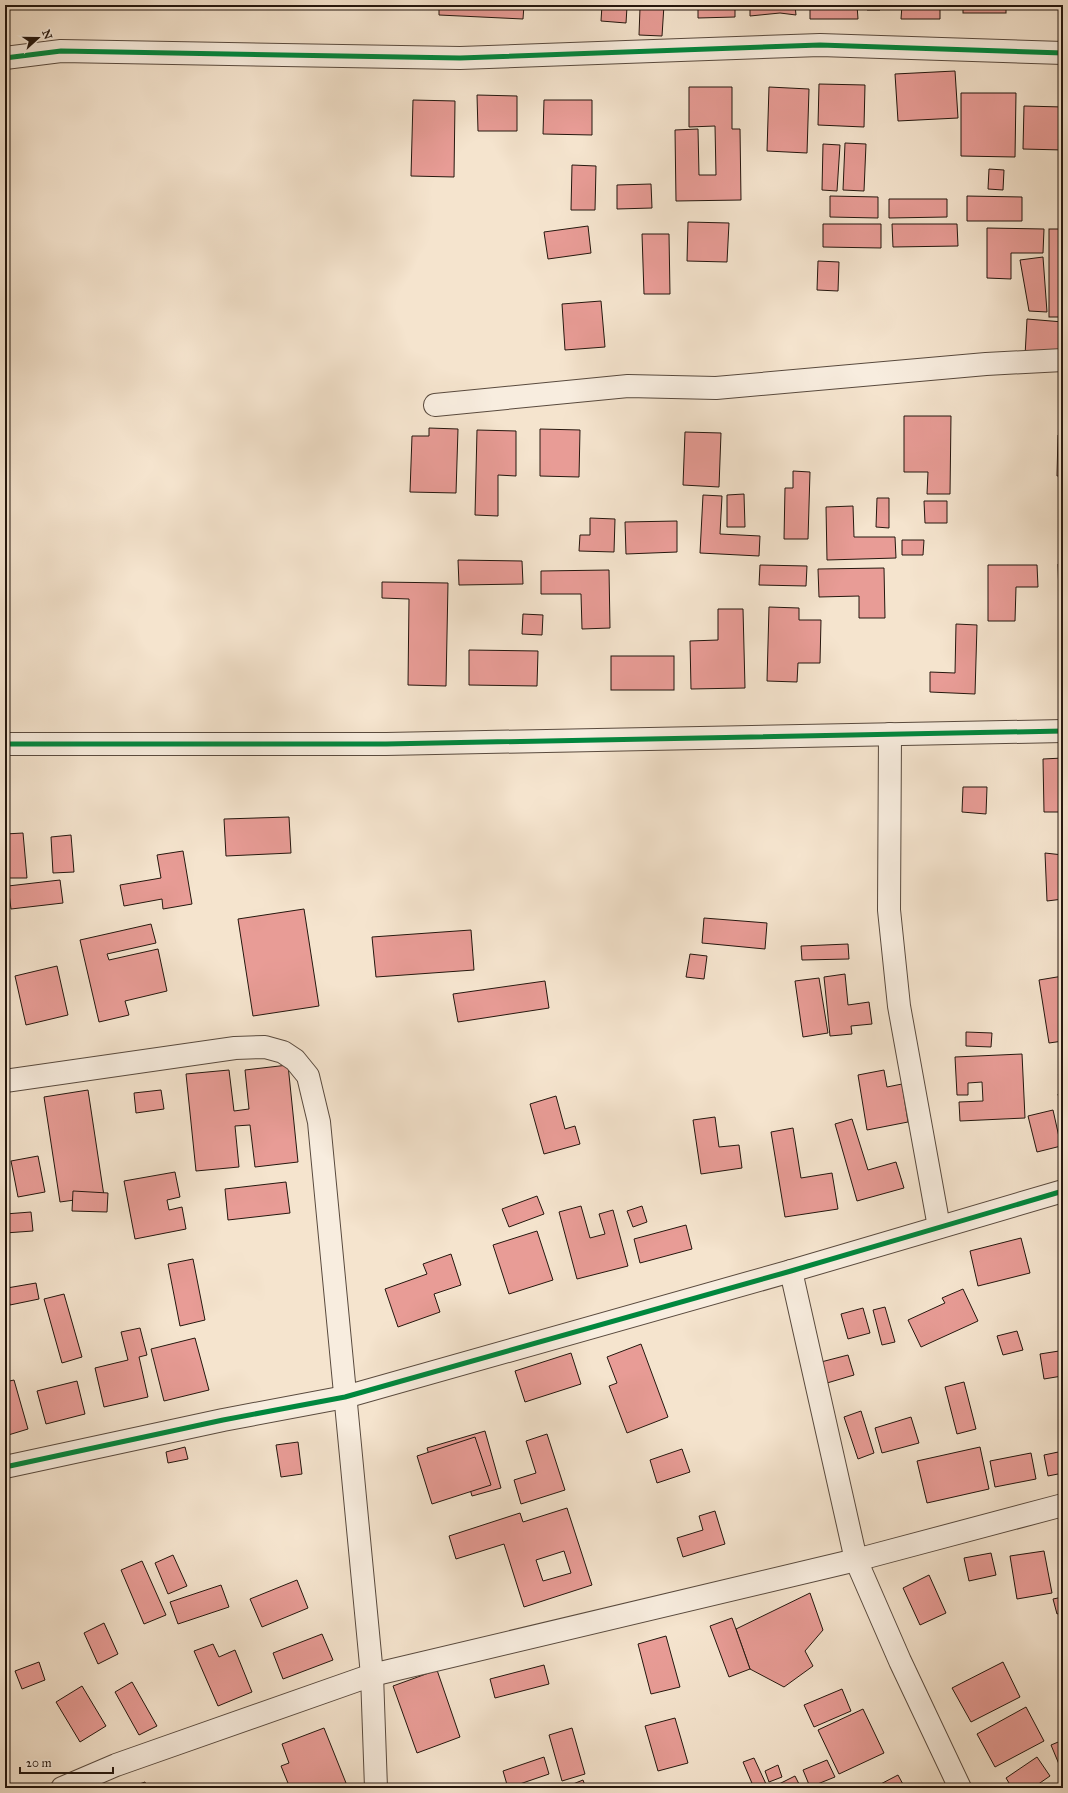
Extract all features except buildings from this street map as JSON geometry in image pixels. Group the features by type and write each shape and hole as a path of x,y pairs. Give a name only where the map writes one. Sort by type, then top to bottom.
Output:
{"street":[{"path":"5,58 61,51 460,58 820,45 1063,53"},
{"path":"435,405 628,386 716,388 986,364 1063,360"},
{"path":"5,744 378,744 1063,731"},
{"path":"890,734 890,910 899,1006 939,1227"},
{"path":"5,1081 235,1048 265,1047 283,1052 295,1060 308,1076 319,1122 372,1675 376,1788"},
{"path":"5,1468 215,1421 345,1397 791,1271 1063,1191"},
{"path":"791,1271 856,1560 900,1661 960,1788"},
{"path":"62,1788 116,1765 372,1675 856,1560 1063,1505"}],"cycle path":[{"path":"5,58 61,51 460,58 820,45 1063,53"},
{"path":"5,744 386,744 1063,731"},
{"path":"5,1467 223,1420 345,1397 791,1271 1063,1191"}]}
